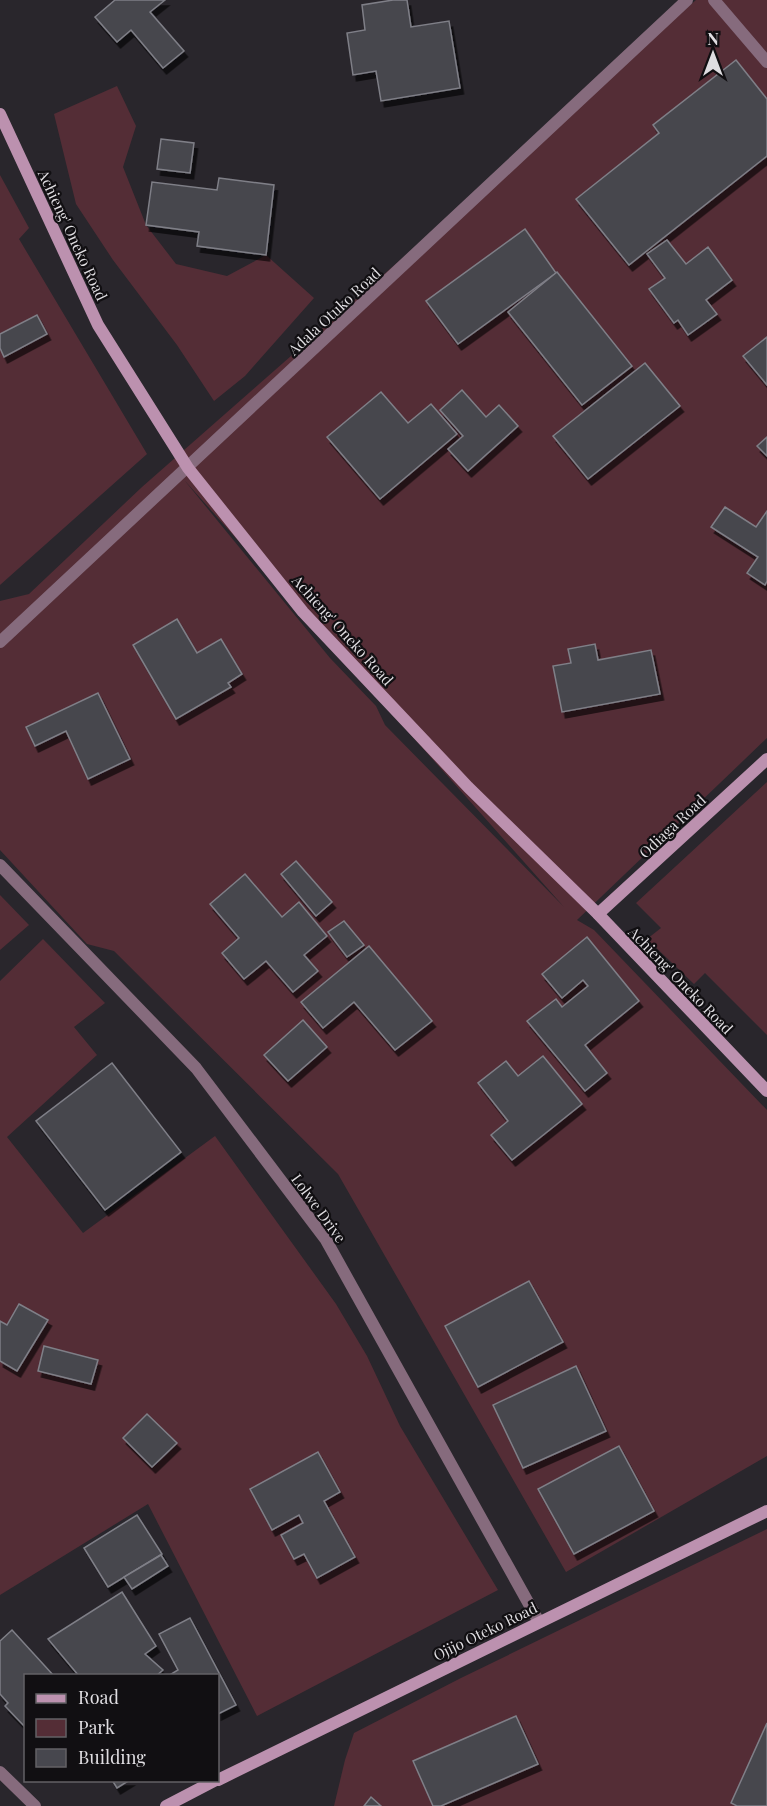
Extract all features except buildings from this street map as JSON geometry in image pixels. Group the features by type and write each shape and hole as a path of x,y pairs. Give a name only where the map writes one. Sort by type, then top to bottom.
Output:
{"main road":[{"name":"Achieng' Oneko Road","path":"0,114 98,325 188,468 303,612 468,787 598,914 767,1092"},
{"name":"Odiaga Road","path":"598,914 767,759"},
{"name":"Ojijo Oteko Road","path":"219,1779 767,1510"},
{"name":"Ojijo Oteko Road","path":"166,1806 213,1782"}],"street":[{"name":"Adala Otuko Road","path":"0,642 687,0"},
{"path":"714,0 767,62"},
{"name":"Lolwe Drive","path":"0,865 196,1068 326,1239 540,1622"},
{"path":"0,1772 35,1806"}],"green space":[{"path":"696,0 767,0 767,738 577,920 594,930 767,1110 767,1456 566,1572 338,1174 114,951 87,944 0,850 0,601 29,594 142,487","holes":["185,481 564,907 385,725 376,706 330,658"]},
{"path":"117,86 136,126 123,167 146,225 176,264 227,276 266,255 314,298 245,376 214,401 177,345 113,260 76,204 54,114"},
{"path":"0,175 29,228 19,239 147,454 0,585"},
{"path":"767,782 767,1035 705,973 694,984 647,939 661,928 636,903"},
{"path":"0,895 29,925 0,950"},
{"path":"43,939 105,1003 74,1027 97,1055 7,1137 83,1233 215,1136 336,1304 367,1356 400,1426 498,1590 257,1716 148,1504 0,1595 0,981"},
{"path":"767,1529 767,1806 334,1806 354,1733 461,1678"}]}
